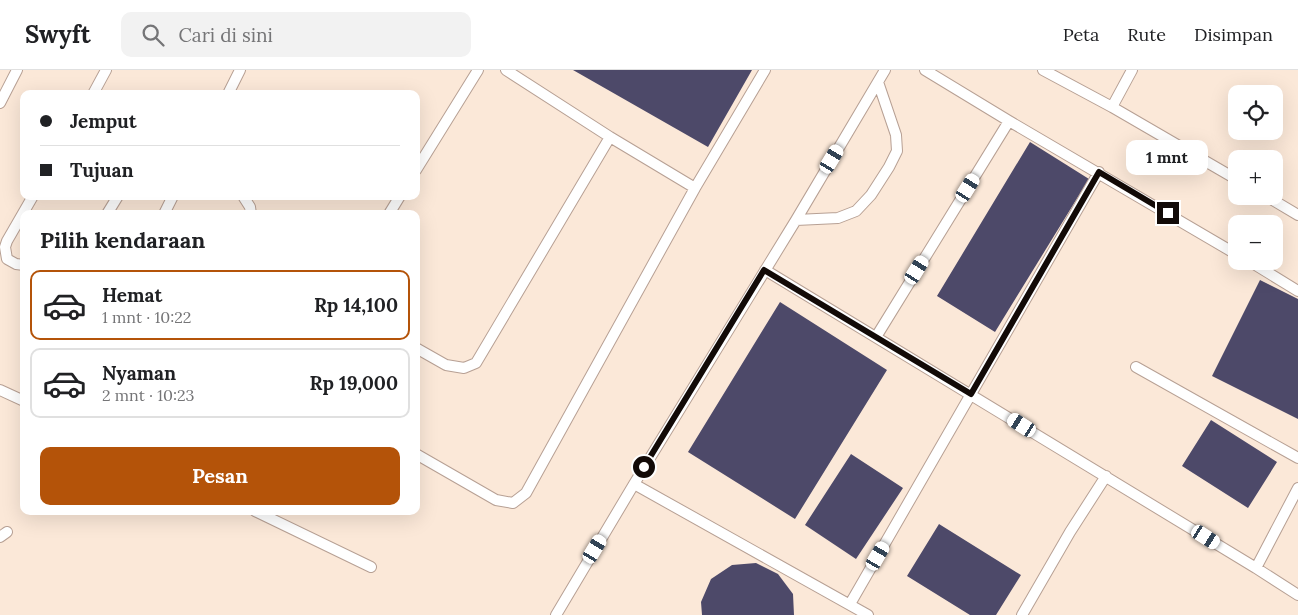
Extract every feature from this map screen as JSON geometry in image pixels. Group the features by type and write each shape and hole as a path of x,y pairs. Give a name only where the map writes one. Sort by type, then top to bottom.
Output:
{"lane":[{"path":"0,104 17,70"},
{"path":"95,90 106,70"},
{"path":"230,90 240,70"},
{"path":"420,164 478,70"},
{"path":"506,70 610,137 695,188"},
{"path":"420,456 496,500 513,503 526,493 695,188 765,70"},
{"path":"556,615 885,70"},
{"path":"925,70 1228,249"},
{"path":"1043,70 1112,107 1228,174"},
{"path":"1112,107 1132,70"},
{"path":"796,220 838,218 856,211 871,195 889,168 897,151 896,135 878,82"},
{"path":"876,337 1009,121"},
{"path":"420,350 446,364 464,368 476,363 610,137"},
{"path":"850,604 1099,172"},
{"path":"1282,205 1298,214"},
{"path":"20,218 5,247 7,259 20,264"},
{"path":"764,270 1106,476 1298,595"},
{"path":"1264,270 1298,291"},
{"path":"1136,367 1298,458"},
{"path":"0,390 20,399"},
{"path":"1022,615 1070,532 1106,476"},
{"path":"634,484 868,615"},
{"path":"1256,568 1298,488"},
{"path":"263,515 371,567"}],"shaded area":[{"path":"0,70 1298,70 1298,615 0,615"}],"building":[{"path":"573,70 752,70 708,147"},
{"path":"1030,142 1089,179 995,332 937,296"},
{"path":"1260,280 1298,299 1298,419 1212,376"},
{"path":"780,302 887,370 795,519 688,452"},
{"path":"1211,420 1277,462 1248,508 1182,466"},
{"path":"851,454 903,488 856,559 805,525"},
{"path":"939,524 1021,575 996,615 970,615 907,576"},
{"path":"756,563 778,574 793,594 794,615 702,615 701,602 711,579 732,565"}],"route":[{"path":"644,467 764,270 971,394 1099,172 1168,213"}]}
